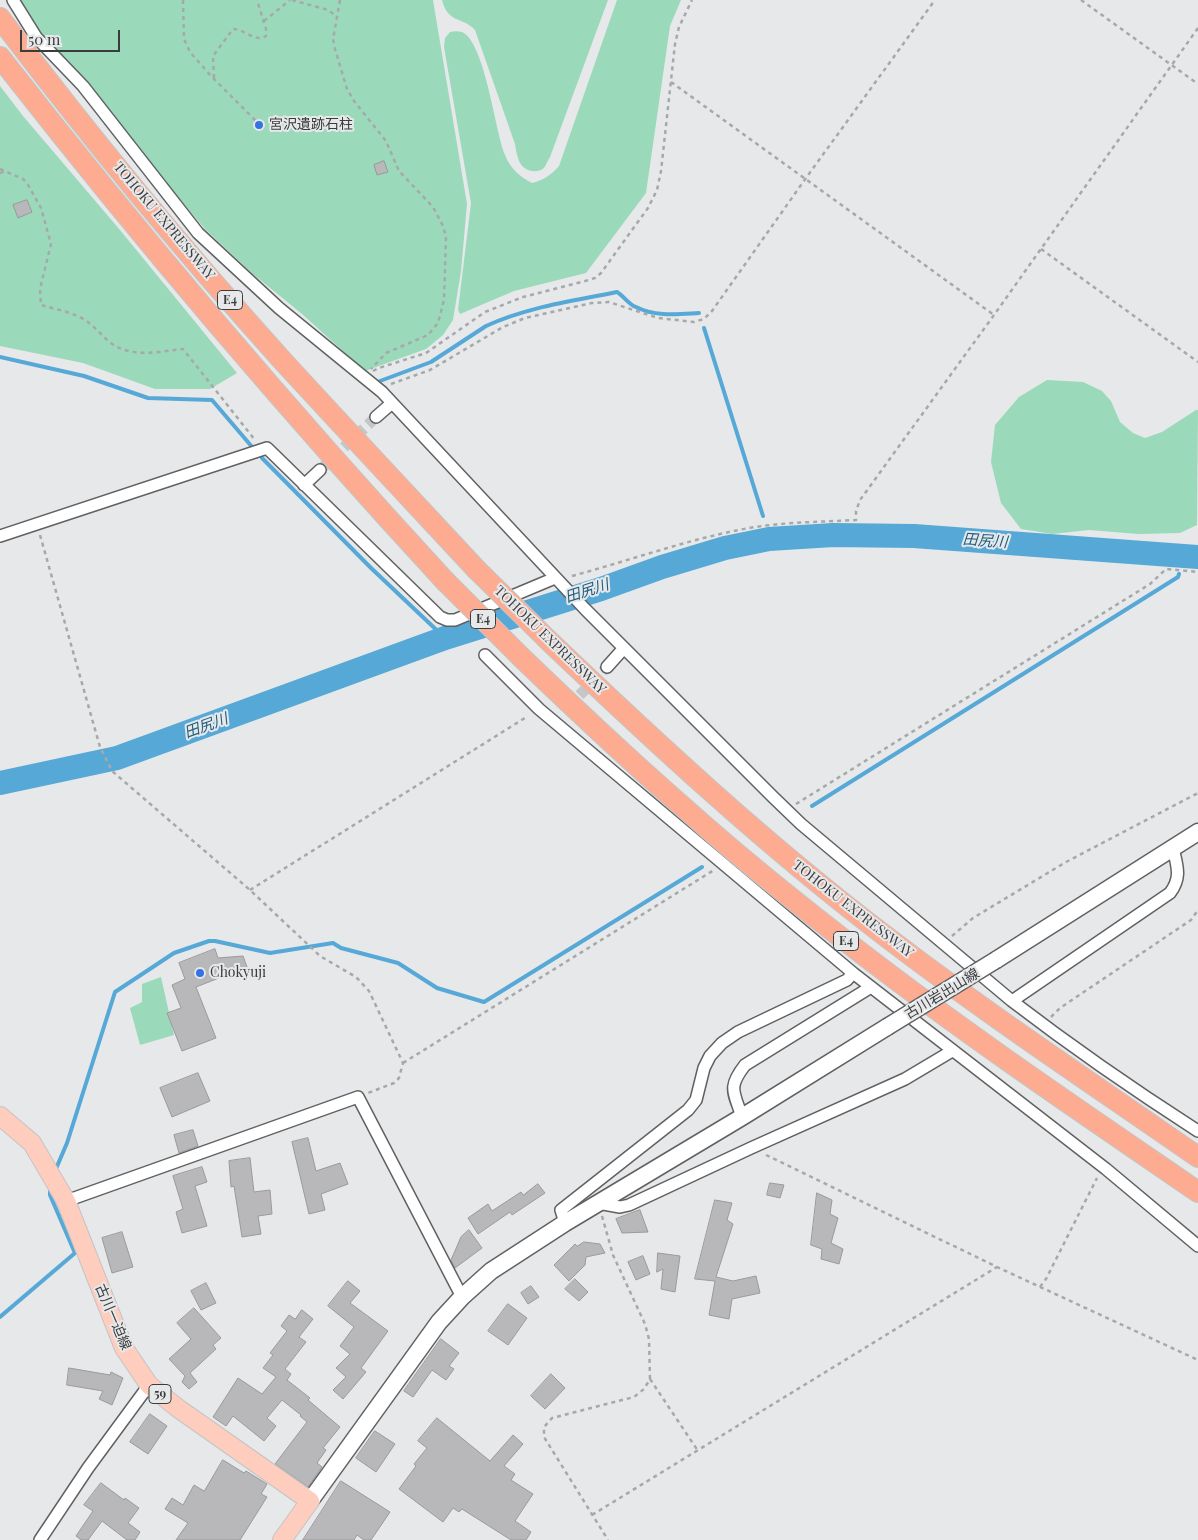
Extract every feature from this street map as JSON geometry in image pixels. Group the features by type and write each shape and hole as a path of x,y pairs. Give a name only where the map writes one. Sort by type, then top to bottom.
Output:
{"highway":[{"name":"TOHOKU EXPRESSWAY","path":"0,18 110,158 280,358 476,569 548,640 626,714 714,793 794,862 883,934 982,1008 1198,1157"},
{"name":"TOHOKU EXPRESSWAY","path":"0,57 178,278 342,469 445,581 605,737 690,814 857,950 966,1031 1198,1192"}],"main road":[{"name":"古川一迫線","path":"0,1116 32,1143 62,1195 124,1348 149,1386 310,1501"},
{"path":"282,1540 310,1501"}],"street":[{"path":"13,0 36,37 83,86 198,233 279,308 382,392 585,609 787,810 1012,1001 1155,1104 1198,1131"},
{"path":"376,417 392,403"},
{"path":"0,536 267,448 440,617 447,620 455,620 558,581"},
{"path":"304,485 320,470"},
{"path":"607,667 624,648"},
{"path":"485,655 539,709 557,719 722,864 853,973 1106,1170 1198,1246"},
{"name":"古川岩出山線","path":"310,1501 439,1322 462,1297 491,1272 564,1223 742,1118 1198,832"},
{"path":"1012,1001 1170,893 1176,885 1179,875 1173,848"},
{"path":"564,1223 561,1210 688,1110 696,1100 704,1068 710,1056 722,1044 738,1032 847,980 853,973"},
{"path":"742,1118 733,1087 736,1077 745,1065 871,987"},
{"path":"598,1203 620,1206 629,1205 905,1078 952,1051"},
{"path":"62,1195 358,1096 462,1297"},
{"path":"40,1540 88,1468 149,1386"}],"path":[{"path":"183,0 185,43 195,59 256,121"},
{"path":"214,79 213,56 234,29 256,38 266,36 267,31 257,0"},
{"path":"264,21 291,0 328,10 336,16"},
{"path":"363,377 379,368 426,353 485,312 523,298 586,282 601,273 648,208 657,190 661,171 675,44 679,27 692,0"},
{"path":"382,392 392,383 430,370 448,361 481,338 503,327 525,318 582,305 609,302 658,318 694,322 704,319 712,311 935,0"},
{"path":"1081,0 1198,84"},
{"path":"339,1 333,39 350,95 386,141 399,171 433,207 443,226 446,237 444,300 438,323 428,335 386,353 363,377"},
{"path":"558,581 701,539 749,528 787,523 856,520 856,511 860,500 1041,250 1198,28"},
{"path":"670,82 994,315"},
{"path":"0,169 23,180 32,189 41,208 51,244 40,289 41,305 85,320 110,344 126,351 152,353 183,349 262,449"},
{"path":"0,173 5,171"},
{"path":"1041,250 1198,362"},
{"path":"37,524 100,747 112,771 250,890 320,956 356,978 369,991 403,1063 399,1078 394,1083 358,1096"},
{"path":"787,810 1150,584 1166,569 1198,572"},
{"path":"250,890 539,709"},
{"path":"943,944 974,918 1066,862 1198,793"},
{"path":"403,1063 722,864"},
{"path":"1042,1024 1060,1008 1191,920 1198,910"},
{"path":"751,1148 997,1267 1198,1360"},
{"path":"1040,1287 1046,1279 1095,1180 1106,1170"},
{"path":"598,1203 613,1255 645,1324 649,1339 650,1378 644,1389 634,1397 552,1418 544,1427 544,1437 608,1540"},
{"path":"592,1515 997,1267"},
{"path":"650,1378 698,1451"}],"green space":[{"path":"18,0 433,0 467,204 461,271 453,320 443,335 426,349 365,371 302,314 253,274 205,229 45,40"},
{"path":"442,0 608,0 550,157 541,170 530,170 523,167 519,161 515,144 475,30 448,13"},
{"path":"617,0 681,0 670,26 646,193 586,273 514,291 460,314 458,310 471,203 444,47 445,38 450,32 458,31 470,39 483,69 505,155 516,172 532,183 547,177 559,166"},
{"path":"0,86 237,373 210,389 155,389 83,363 0,346"},
{"path":"1047,380 1083,382 1102,391 1111,401 1120,422 1133,433 1145,438 1162,432 1198,410 1197,525 1180,533 1138,534 1089,530 1052,534 1021,529 1001,503 991,462 995,425 1019,397"},
{"path":"161,977 174,1035 140,1045 130,1008 142,1002 142,984"}],"building":[{"path":"384,161 388,172 377,175 374,165"},
{"path":"27,200 32,212 18,218 13,205"},
{"path":"215,949 218,958 243,956 247,967 196,987 216,1038 182,1051 167,1013 181,1008 172,985 185,979 179,963"},
{"path":"198,1073 210,1101 172,1117 160,1088"},
{"path":"193,1130 198,1146 179,1153 174,1135"},
{"path":"308,1138 316,1171 340,1163 348,1184 321,1194 325,1210 309,1214 292,1142"},
{"path":"250,1158 254,1192 270,1190 272,1214 258,1216 261,1234 242,1237 234,1186 231,1187 229,1161"},
{"path":"202,1167 207,1182 195,1186 207,1226 182,1233 176,1212 183,1209 173,1176"},
{"path":"770,1183 784,1185 780,1198 767,1195"},
{"path":"538,1184 545,1193 512,1215 510,1212 478,1234 468,1218 488,1204 492,1211 521,1192 523,1195"},
{"path":"817,1193 832,1200 830,1214 838,1218 831,1243 843,1249 839,1264 821,1259 822,1249 811,1245"},
{"path":"715,1200 732,1203 727,1220 733,1224 716,1277 733,1281 756,1276 760,1293 732,1299 729,1319 709,1315 715,1281 695,1279"},
{"path":"640,1210 648,1232 622,1233 616,1219"},
{"path":"469,1230 482,1248 455,1268 451,1260 461,1237"},
{"path":"122,1232 133,1267 112,1273 102,1238"},
{"path":"584,1242 600,1244 605,1253 586,1257 585,1265 569,1281 554,1265 575,1244 577,1246"},
{"path":"658,1253 680,1256 675,1292 661,1289 663,1269 657,1272"},
{"path":"643,1256 650,1274 636,1280 628,1262"},
{"path":"575,1279 588,1292 579,1301 565,1289"},
{"path":"348,1281 360,1291 350,1303 388,1331 361,1368 366,1372 343,1399 333,1390 346,1377 336,1368 350,1354 340,1346 354,1327 328,1306"},
{"path":"206,1283 216,1303 201,1310 191,1291"},
{"path":"531,1286 539,1297 528,1304 521,1293"},
{"path":"508,1304 527,1318 508,1345 488,1331"},
{"path":"194,1308 221,1338 213,1345 216,1349 190,1373 197,1382 189,1389 182,1382 185,1376 169,1359 191,1339 177,1323"},
{"path":"302,1310 313,1319 299,1337 306,1342 285,1369 291,1374 287,1380 310,1398 308,1400 340,1427 323,1448 326,1450 317,1463 322,1467 308,1487 275,1464 307,1422 282,1400 267,1418 276,1426 264,1441 233,1416 226,1426 213,1417 238,1378 262,1394 276,1377 263,1368 273,1355 270,1353 287,1331 281,1326 289,1315 295,1319"},
{"path":"441,1339 459,1353 449,1366 454,1369 446,1380 432,1370 413,1397 404,1391"},
{"path":"69,1368 110,1375 111,1372 123,1378 112,1405 99,1399 103,1391 67,1385"},
{"path":"551,1374 565,1388 545,1409 531,1396"},
{"path":"150,1414 167,1426 148,1454 130,1442"},
{"path":"437,1418 490,1461 513,1435 523,1444 504,1466 515,1474 511,1480 533,1494 515,1521 531,1532 526,1540 511,1540 462,1509 459,1512 453,1508 443,1522 399,1489 416,1466 414,1464 427,1448 418,1441"},
{"path":"375,1431 395,1444 376,1472 356,1458"},
{"path":"223,1460 267,1484 261,1494 267,1497 240,1540 176,1540 188,1523 165,1509 172,1498 183,1505 194,1485 204,1491"},
{"path":"341,1481 390,1512 371,1540 364,1540 357,1535 354,1540 303,1540"},
{"path":"101,1483 124,1500 125,1498 139,1508 128,1523 140,1532 135,1540 127,1540 102,1521 88,1540 81,1540 76,1536 93,1511 84,1505"}],"waterway":[{"path":"380,381 431,362 486,326 502,319 550,305 617,292 633,306 643,310 667,314 699,313"},
{"path":"704,328 763,516"},
{"path":"0,357 84,376 148,398 212,400 253,448"},
{"path":"262,458 371,568 445,638"},
{"name":"田尻川","path":"0,783 117,758 445,638 601,589 662,567 725,548 769,539 833,535 914,536 1198,557"},
{"path":"1180,564 1181,556"},
{"path":"812,806 1178,577 1179,574"},
{"path":"55,1171 67,1143 115,992 174,953 209,941 270,953 333,943 341,948 398,963 437,988 484,1002 702,867"},
{"path":"0,1317 75,1253 50,1195 50,1187"}],"tunnel":[{"path":"320,470 376,417"},
{"path":"568,707 607,667"}],"place":[{"name":"宮沢遺跡石柱","path":"259,125"},
{"name":"Chokyuji","path":"200,973"}]}
